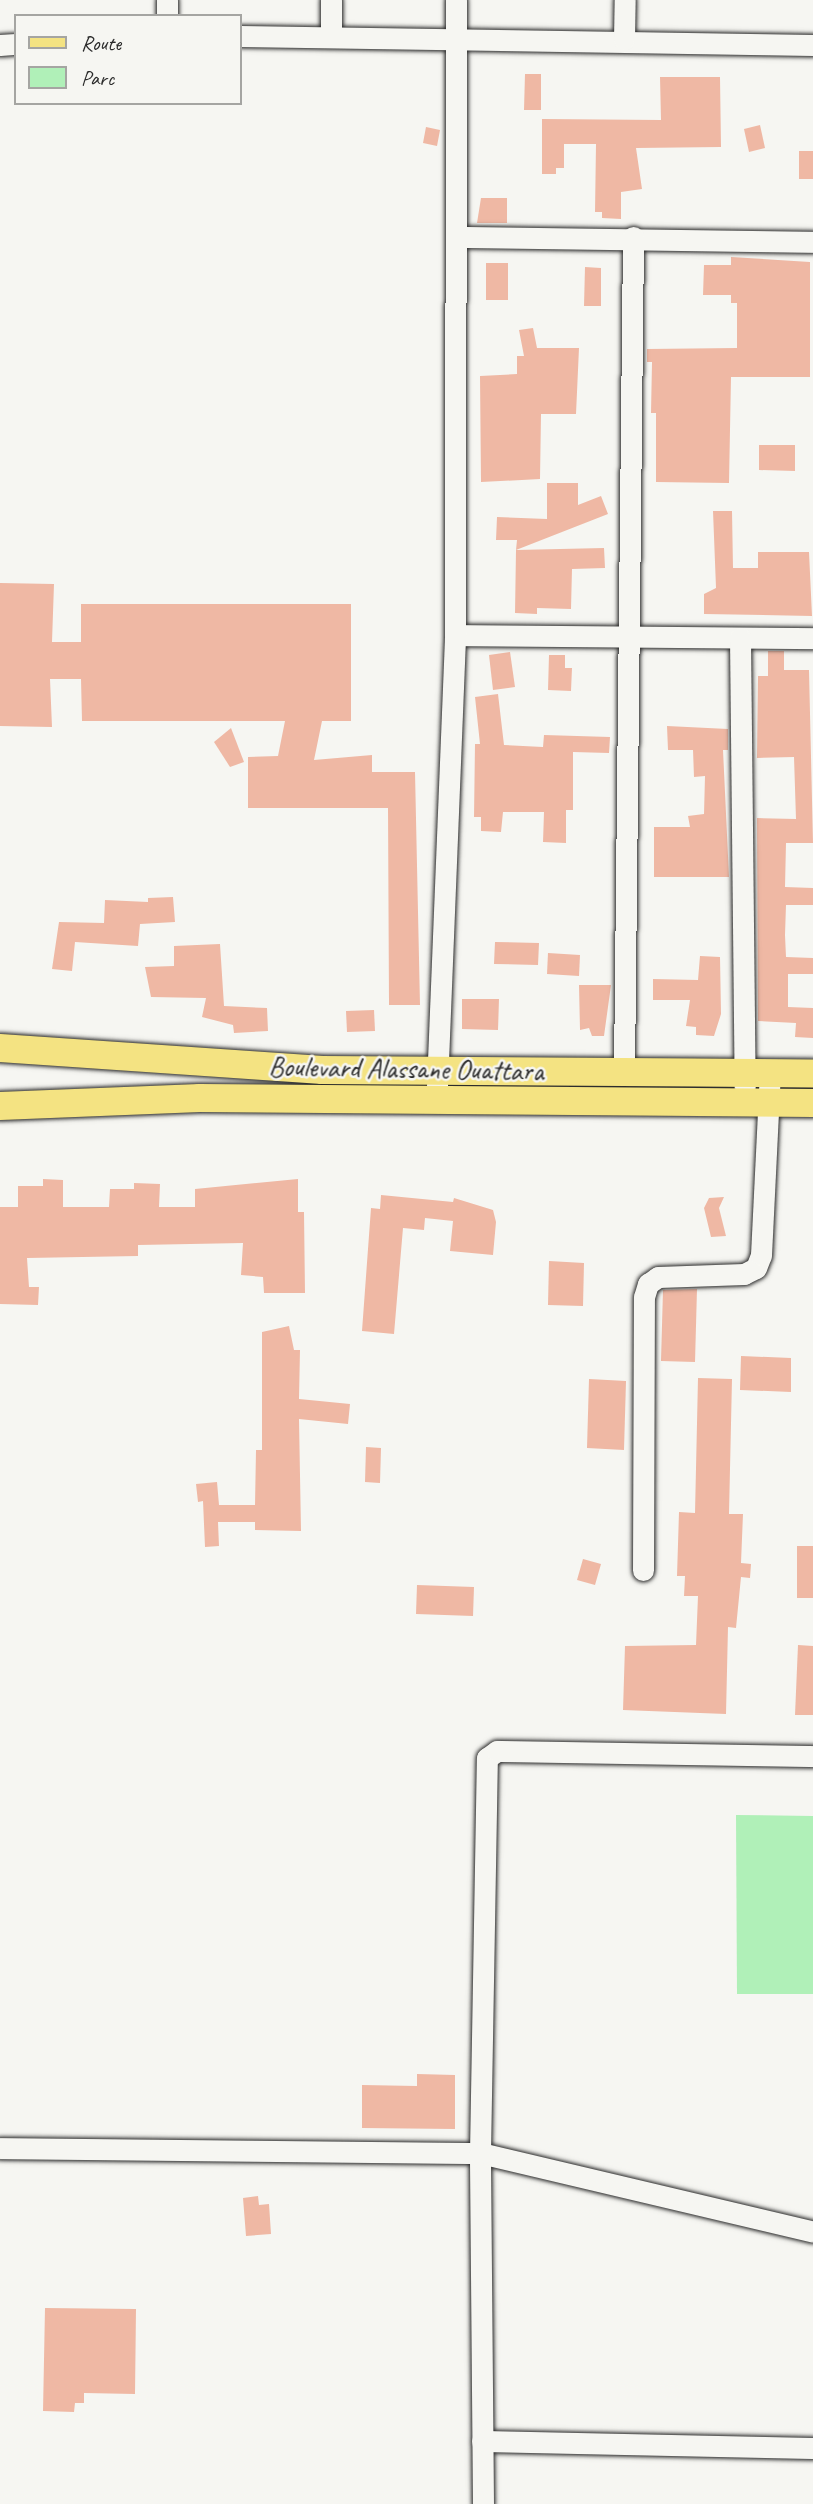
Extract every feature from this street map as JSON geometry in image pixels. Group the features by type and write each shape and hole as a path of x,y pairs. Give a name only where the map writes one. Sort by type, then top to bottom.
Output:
{"main road":[{"name":"Boulevard Alassane Ouattara","path":"0,1048 220,1066 436,1071 624,1071 757,1087 813,1103"},
{"name":"Boulevard Alassane Ouattara","path":"0,1106 200,1098 437,1101 757,1087 813,1073"}],"street":[{"path":"331,0 331,37"},
{"path":"437,1101 436,1071 455,635 459,237 456,0"},
{"path":"624,39 625,0"},
{"path":"242,36 456,41 624,39 813,45"},
{"path":"459,237 633,237 813,242"},
{"path":"624,1071 633,237"},
{"path":"455,635 813,638"},
{"path":"643,1570 644,1297 648,1283 658,1277 744,1274 756,1268 761,1255 740,638"},
{"path":"483,2504 480,2152 487,1758 497,1751 813,1756"},
{"path":"0,2148 480,2152 813,2232"},
{"path":"482,2441 813,2448"}],"green space":[{"path":"736,1815 813,1816 813,1994 737,1994"}],"building":[{"path":"525,74 541,74 541,110 524,110"},
{"path":"660,77 720,77 721,147 636,148 642,189 621,192 621,219 602,218 602,212 595,212 596,144 564,144 564,168 556,168 556,174 542,174 542,119 661,120"},
{"path":"760,125 765,148 749,152 744,129"},
{"path":"426,127 440,130 437,146 423,143"},
{"path":"799,151 813,151 813,179 799,179"},
{"path":"481,198 507,198 507,223 477,223"},
{"path":"731,257 810,262 810,377 731,377 729,483 656,482 656,413 651,413 652,362 647,362 647,349 737,348 737,303 731,303 731,295 703,295 704,265 731,265"},
{"path":"486,263 508,263 508,300 486,300"},
{"path":"585,267 601,268 601,306 584,306"},
{"path":"533,328 537,348 579,348 576,414 541,414 540,479 481,482 480,376 517,374 517,356 524,356 519,330"},
{"path":"759,445 795,445 795,471 759,470"},
{"path":"547,483 578,483 578,505 601,496 608,514 516,550 517,540 496,540 497,517 547,519"},
{"path":"713,511 732,511 733,568 758,568 758,552 809,552 812,616 704,614 704,594 716,588"},
{"path":"604,548 605,568 572,569 571,609 537,608 537,614 515,613 516,550"},
{"path":"0,583 54,584 52,642 81,642 81,604 351,604 351,721 322,721 314,760 372,755 372,772 415,772 420,1005 389,1005 388,808 248,808 248,757 278,756 285,721 82,721 81,679 50,679 52,727 0,726"},
{"path":"768,651 784,651 784,670 809,670 813,843 786,843 785,887 813,888 813,905 786,905 785,935 786,957 813,958 813,974 788,974 788,1007 813,1008 813,1038 795,1037 796,1023 758,1021 757,818 796,819 794,757 757,758 758,676 768,676"},
{"path":"510,652 515,687 493,690 489,655"},
{"path":"549,655 565,655 565,668 572,668 571,691 548,690"},
{"path":"498,694 504,745 543,747 544,735 610,737 609,753 573,752 573,810 566,810 566,843 543,842 544,812 503,812 501,832 481,831 481,817 474,817 475,744 480,744 475,697"},
{"path":"667,726 728,729 728,750 723,750 729,877 654,877 654,827 690,827 688,816 704,814 705,776 694,777 693,750 668,750"},
{"path":"231,728 244,762 230,767 214,742"},
{"path":"173,897 175,922 140,924 138,946 75,942 72,971 52,969 59,922 104,923 105,900 148,902 148,898"},
{"path":"495,942 539,943 538,965 494,964"},
{"path":"220,944 224,1006 267,1008 268,1031 234,1033 233,1025 202,1017 206,998 151,997 145,967 174,966 174,946"},
{"path":"548,953 580,955 579,976 547,974"},
{"path":"700,956 720,957 721,1014 714,1036 696,1035 696,1027 686,1026 690,1000 653,1000 653,979 698,980"},
{"path":"579,985 611,985 604,1036 592,1036 589,1028 580,1030"},
{"path":"462,999 499,999 498,1030 462,1029"},
{"path":"374,1010 375,1031 347,1032 346,1011"},
{"path":"43,1179 63,1180 63,1207 109,1207 110,1189 134,1189 134,1183 160,1184 159,1207 195,1207 195,1189 298,1179 298,1212 304,1212 305,1293 264,1293 263,1277 241,1275 243,1243 138,1245 138,1256 27,1258 29,1287 39,1287 38,1305 0,1304 0,1207 18,1207 18,1186 43,1186"},
{"path":"381,1195 453,1202 454,1198 493,1210 496,1222 493,1255 450,1251 453,1221 425,1218 424,1230 403,1228 394,1334 362,1331 371,1208 380,1209"},
{"path":"724,1197 719,1208 726,1236 711,1237 704,1208 709,1198"},
{"path":"549,1261 584,1263 583,1306 548,1305"},
{"path":"697,1289 695,1362 661,1361 663,1290"},
{"path":"289,1326 294,1350 300,1350 299,1399 350,1404 348,1424 299,1419 301,1531 255,1530 255,1522 218,1522 219,1546 205,1547 203,1501 198,1502 196,1484 217,1482 219,1505 255,1505 256,1450 262,1450 262,1332"},
{"path":"741,1356 791,1358 791,1392 740,1390"},
{"path":"698,1378 732,1379 729,1514 743,1514 741,1563 751,1564 750,1578 741,1577 736,1628 728,1627 726,1714 623,1710 625,1646 696,1645 698,1596 684,1596 685,1576 677,1576 679,1512 695,1513"},
{"path":"589,1379 626,1381 624,1450 587,1448"},
{"path":"366,1447 381,1448 380,1483 365,1482"},
{"path":"797,1546 813,1546 813,1598 797,1598"},
{"path":"583,1559 601,1564 595,1585 577,1580"},
{"path":"417,1585 474,1587 473,1616 416,1614"},
{"path":"798,1645 813,1646 813,1715 795,1715"},
{"path":"417,2074 455,2075 455,2129 362,2128 362,2085 417,2086"},
{"path":"258,2196 259,2205 269,2204 271,2234 246,2236 243,2198"},
{"path":"45,2308 136,2309 135,2394 84,2393 84,2403 75,2403 74,2412 43,2411"}]}
